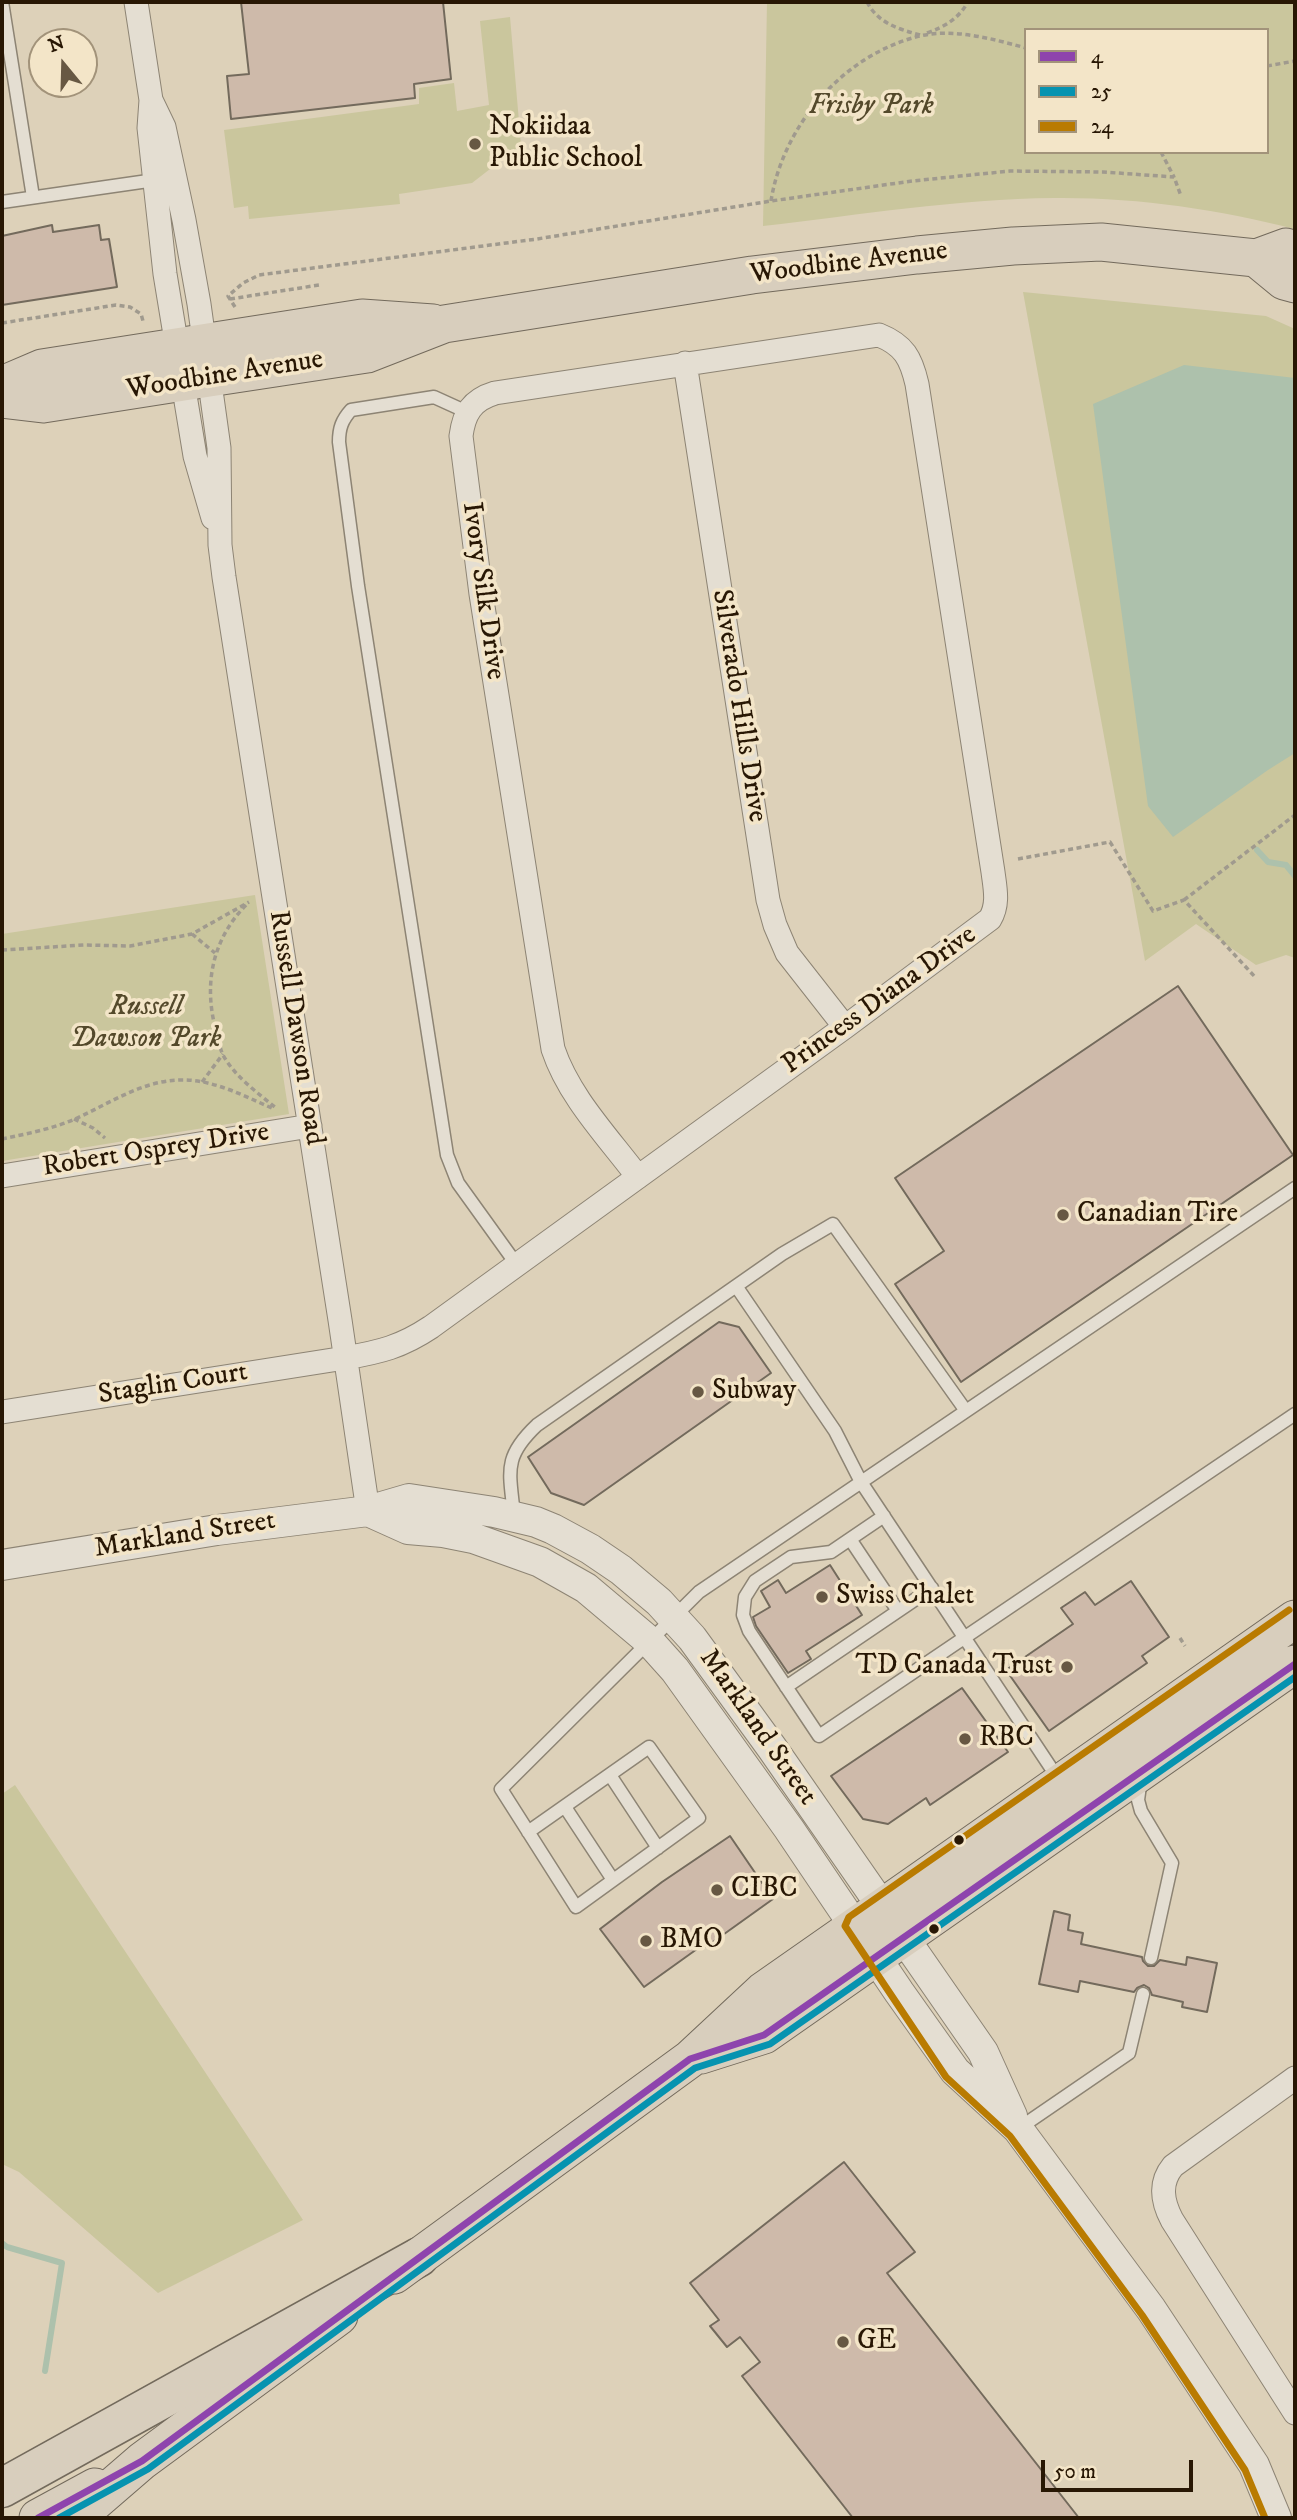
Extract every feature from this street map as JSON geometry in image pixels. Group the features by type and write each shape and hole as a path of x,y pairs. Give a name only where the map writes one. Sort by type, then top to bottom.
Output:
{"highway":[{"path":"2,2488 419,2257"}],"main road":[{"name":"Woodbine Avenue","path":"2,399 43,404 368,354 444,324 752,275 917,255 1013,246 1101,242 1256,258 1286,247 1295,250"},
{"path":"1256,258 1284,281 1295,284"},
{"name":"Woodbine Avenue","path":"2,385 42,368 362,318 444,324"},
{"path":"691,2059 764,2035 890,1947 1137,1753 1295,1619"},
{"path":"76,2518 142,2461 691,2059 763,1991 1061,1783 1137,1753 1295,1664"},
{"path":"38,2518 142,2461"}],"street":[{"name":"Russell Dawson Road","path":"135,2 151,100 149,128 158,226 190,344 196,380 219,447 220,545 368,1511"},
{"name":"Russell Dawson Road","path":"151,100 164,127 184,220 190,344"},
{"name":"Princess Diana Drive","path":"345,1358 389,1350 409,1342 845,1027 982,926 995,911 997,898 912,363 904,350 879,335 685,363"},
{"path":"467,412 483,397 495,393 685,363"},
{"name":"Silverado Hills Drive","path":"685,363 768,900 787,953 845,1027"},
{"name":"Ivory Silk Drive","path":"467,412 461,436 481,594 553,1049 560,1070 572,1090 638,1177"},
{"name":"Robert Osprey Drive","path":"2,1176 310,1126"},
{"name":"Staglin Court","path":"2,1412 345,1358"},
{"name":"Markland Street","path":"2,1565 217,1530 368,1511 410,1499 467,1506 514,1516 553,1530 590,1549 647,1591 704,1652 731,1690 890,1947 956,2071 1018,2129 1151,2309 1254,2465 1276,2518"},
{"name":"Markland Street","path":"368,1511 408,1529 474,1538 540,1562 586,1588 649,1641 675,1670 789,1829 869,1917"},
{"path":"1295,2078 1173,2166 1166,2175 1163,2197 1172,2220 1295,2413"}],"lane":[{"path":"2,2 33,197"},
{"path":"2,202 155,180"},
{"path":"467,412 434,397 351,410 343,418 339,429 339,442 358,586 446,1155 458,1183 517,1265"},
{"path":"528,1832 649,1747 699,1818 576,1907 500,1789 699,1592 1295,1188"},
{"path":"514,1516 510,1469 512,1457 520,1441 537,1425 782,1254 833,1224 966,1411"},
{"path":"736,1286 835,1431 861,1482 1061,1783"},
{"path":"884,1516 831,1552 791,1557 755,1581 745,1597 743,1615 749,1632 819,1736 1295,1414"},
{"path":"850,1539 898,1611"},
{"path":"786,1687 932,1588"},
{"path":"1137,1753 1138,1800 1172,1863 1151,1958"},
{"path":"610,1776 658,1848"},
{"path":"565,1807 613,1880"},
{"path":"1018,2129 1129,2053 1143,1994"}],"path":[{"path":"867,2 882,20 922,36 972,36 1024,48"},
{"path":"771,201 775,178 784,153 810,110 846,74 891,46 947,26 968,2"},
{"path":"1269,66 1295,61"},
{"path":"1162,154 1181,196"},
{"path":"234,307 228,296 243,283 259,275 537,239 912,181 1010,171 1103,172 1174,177"},
{"path":"230,299 319,285"},
{"path":"2,323 116,305 130,307 141,314 143,321"},
{"path":"1018,859 1110,842 1153,911 1184,900 1295,815"},
{"path":"1184,900 1256,978"},
{"path":"2,950 83,945 130,946 192,934 249,902 231,920 215,953 210,984 212,1017 223,1055 246,1082 281,1112 232,1091 202,1082 155,1082 129,1091 74,1119 2,1139"},
{"path":"192,934 215,953"},
{"path":"202,1082 223,1055"},
{"path":"74,1119 93,1128 107,1139"},
{"path":"1180,1638 1185,1646"}],"green space":[{"name":"Frisby Park","path":"767,2 1295,2 1295,229 1175,206 1115,200 1054,198 945,204 763,226"},
{"path":"510,17 521,145 472,183 399,194 400,204 249,219 248,206 234,208 224,130 419,104 419,88 454,83 457,111 489,105 480,21"},
{"path":"1023,292 1266,316 1295,329 1295,958 1286,955 1256,965 1196,924 1145,961"},
{"name":"Russell Dawson Park","path":"255,895 289,1114 2,1161 2,934"},
{"path":"15,1785 303,2220 158,2293 19,2172 2,2164 2,1794"}],"shaded area":[{"path":"1184,365 1295,378 1295,753 1173,837 1148,806 1093,404"}],"building":[{"path":"241,2 443,2 451,79 414,84 415,98 231,119 227,76 249,74"},
{"path":"52,225 53,232 99,225 101,240 109,239 117,287 2,305 2,236"},
{"name":"Canadian Tire","path":"1178,986 1293,1155 961,1382 895,1284 944,1251 895,1178"},
{"path":"719,1322 739,1327 771,1373 584,1505 551,1493 528,1457"},
{"path":"830,1565 862,1615 806,1651 811,1659 788,1673 756,1626 753,1617 770,1607 761,1591 778,1580 786,1593"},
{"path":"1131,1581 1169,1637 1142,1656 1147,1663 1049,1731 1006,1670 1073,1624 1061,1608 1085,1592 1095,1605"},
{"path":"962,1688 1008,1752 930,1805 926,1798 888,1824 863,1819 831,1776"},
{"path":"730,1836 773,1899 644,1987 600,1929 662,1882"},
{"path":"1054,1911 1070,1915 1068,1930 1083,1933 1081,1944 1142,1957 1148,1966 1154,1966 1160,1960 1186,1965 1187,1957 1217,1963 1207,2012 1182,2007 1183,2002 1152,1995 1144,1985 1134,1992 1080,1981 1078,1992 1039,1984"},
{"name":"GE","path":"844,2162 915,2252 887,2273 1079,2518 853,2518 742,2376 760,2362 740,2337 727,2347 710,2326 719,2320 690,2283"}],"waterway":[{"path":"1257,850 1268,862 1286,865 1295,876"},
{"path":"2,2243 7,2247 62,2263 45,2371"}],"transit line":[{"name":"24","path":"1265,2518 1245,2470 1142,2315 1010,2136 946,2077 845,1926 849,1917 1289,1610"},
{"name":"4","path":"38,2518 142,2461 690,2059 764,2035 1295,1664"},
{"name":"25","path":"59,2518 148,2469 695,2068 770,2044 1295,1677"}],"place":[{"name":"Nokiidaa Public School","path":"475,144"},
{"name":"Canadian Tire","path":"1063,1215"},
{"name":"Subway","path":"698,1392"},
{"name":"Swiss Chalet","path":"822,1597"},
{"name":"TD Canada Trust","path":"1067,1667"},
{"name":"RBC","path":"965,1739"},
{"name":"CIBC","path":"717,1890"},
{"name":"BMO","path":"646,1941"},
{"name":"GE","path":"843,2342"}]}
